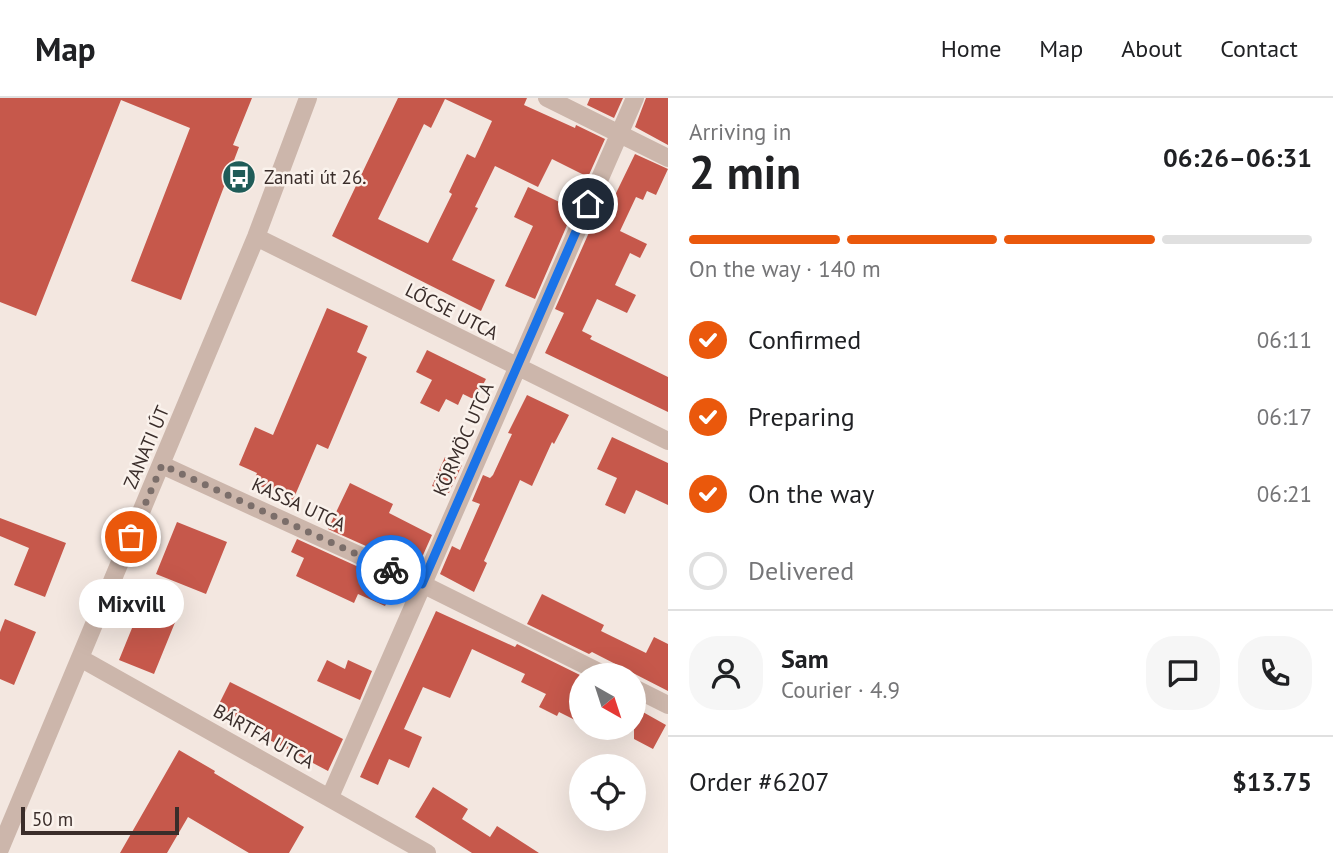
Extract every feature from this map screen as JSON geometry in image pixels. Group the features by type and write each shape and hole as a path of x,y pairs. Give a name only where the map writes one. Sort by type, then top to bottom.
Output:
{"street":[{"name":"ZANATI ÚT","path":"0,849 256,237 308,98"},
{"path":"547,98 668,159"},
{"name":"KÖRMÖC UTCA","path":"330,797 635,98"},
{"name":"LŐCSE UTCA","path":"256,237 668,441"},
{"name":"KASSA UTCA","path":"162,465 422,584 581,663"},
{"name":"BÁRTFA UTCA","path":"80,658 427,853"},
{"path":"646,694 668,705"}],"building":[{"path":"0,98 252,98 233,145 239,147 181,300 131,281 190,128 121,100 36,316 0,302"},
{"path":"398,98 527,98 524,105 605,139 588,177 552,159 538,187 495,166 452,260 495,280 481,311 332,236","holes":["445,99 492,121 475,158 467,154 449,192 452,194 428,243 378,219 424,124 431,128"]},
{"path":"590,98 623,98 614,118 587,105"},
{"path":"646,98 668,98 668,145 635,127"},
{"path":"635,154 668,169 656,195 647,191 643,200 636,197 620,231 647,244 640,258 630,253 615,285 636,295 627,313 597,299 582,331 592,336 590,339 668,377 668,412 545,353 564,313 555,309 595,219 602,222"},
{"path":"528,187 574,209 535,299 505,286 533,226 514,217"},
{"path":"327,308 368,326 357,352 367,357 328,449 317,444 293,500 253,483 257,473 239,465 255,427 273,435"},
{"path":"427,350 486,379 475,400 463,394 458,405 446,399 439,412 420,403 432,380 416,372"},
{"path":"527,395 569,415 554,444 552,442 532,486 520,480 484,561 487,563 474,592 440,574 452,546 460,550 480,504 472,501 483,475 490,478 493,475 512,434 508,433"},
{"path":"612,437 668,463 668,505 636,490 625,514 605,505 617,478 597,469"},
{"path":"445,457 462,465 449,493 432,486"},
{"path":"350,483 393,504 389,513 432,535 419,564 408,558 406,564 328,529"},
{"path":"0,518 66,543 45,597 14,585 29,548 0,536"},
{"path":"177,522 227,542 206,594 156,574"},
{"path":"297,539 396,584 385,606 358,594 354,603 296,576 304,558 291,552"},
{"path":"542,594 604,625 601,631 646,653 654,637 668,644 668,691 646,680 646,663 613,663 527,624"},
{"path":"141,606 176,620 154,674 119,660"},
{"path":"436,611 515,647 517,644 569,670 569,717 559,712 557,716 539,707 546,694 521,682 525,674 472,649 450,698 423,687 404,729 422,737 409,768 389,759 378,785 360,777"},
{"path":"5,619 36,632 14,685 0,679 0,632"},
{"path":"327,660 345,669 348,660 372,671 360,700 317,681"},
{"path":"230,682 343,739 328,771 262,736 264,732 217,708"},
{"path":"646,714 666,725 653,749 636,740 646,740"},
{"path":"179,750 304,827 289,853 249,853 188,817 167,853 120,853"},
{"path":"433,787 468,809 462,819 490,837 497,826 539,853 472,853 415,817"}],"way so far":[{"path":"131,537 162,465 391,570"}],"place":[{"name":"Zanati út 26.","path":"239,177"},
{"name":"Mixvill","path":"131,537"}],"route":[{"path":"391,570 422,584 588,204"}]}
